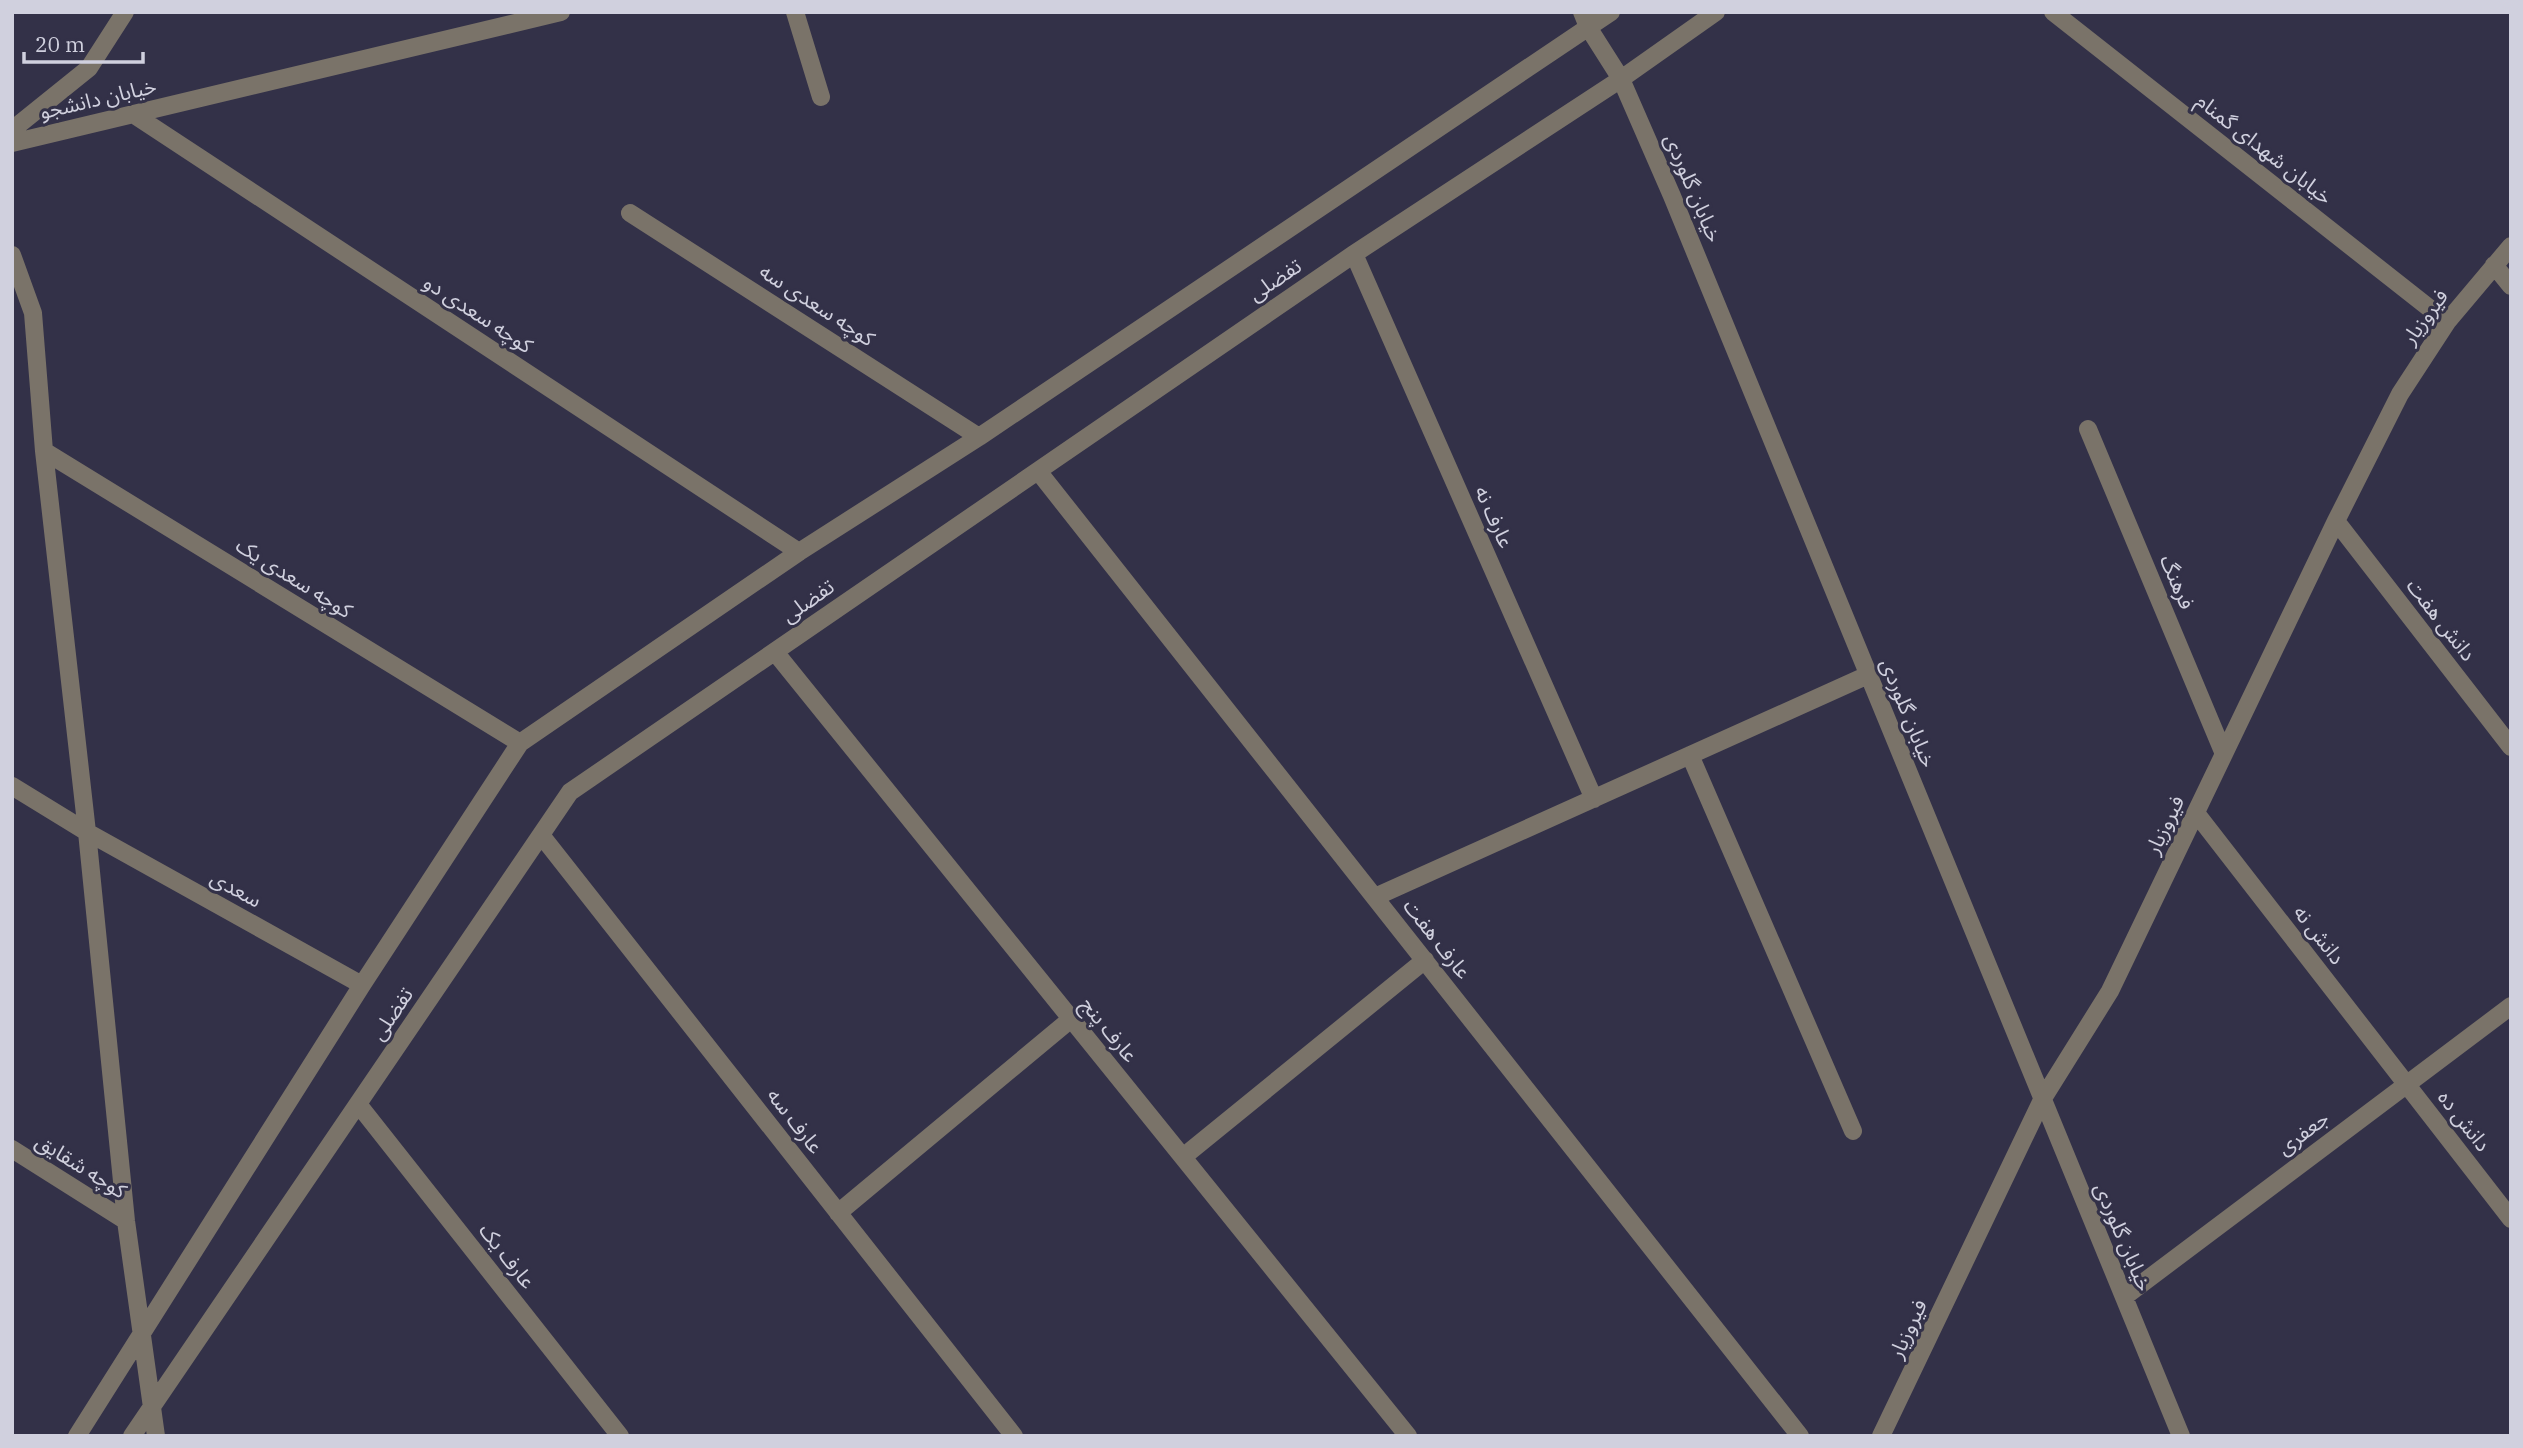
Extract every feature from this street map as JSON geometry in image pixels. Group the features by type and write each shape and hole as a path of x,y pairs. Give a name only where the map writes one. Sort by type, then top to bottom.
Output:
{"street":[{"path":"12,130 89,68 124,12"},
{"name":"خیابان دانشجو","path":"12,143 561,12"},
{"path":"795,12 821,97"},
{"name":"تفضلی","path":"77,1436 362,985 520,743 799,552 979,437 1585,20 1611,12"},
{"name":"تفضلی","path":"132,1436 570,792 1354,254 1620,79 1716,12"},
{"name":"خیابان شهدای گمنام","path":"2053,12 2446,322"},
{"name":"خیابان گلوردی","path":"1585,20 1620,79 1672,196 2181,1436"},
{"name":"کوچه سعدی دو","path":"132,114 799,552"},
{"name":"کوچه سعدی سه","path":"630,212 979,437"},
{"name":"فیروزیار","path":"1881,1436 2042,1100 2110,991 2400,394 2446,322 2511,246"},
{"name":"عارف نه","path":"1354,254 1594,799"},
{"path":"12,255 33,313 44,451 87,832 126,1221 156,1436"},
{"path":"2494,265 2511,286"},
{"name":"فرهنگ","path":"2088,429 2224,754"},
{"name":"کوچه سعدی یک","path":"44,451 520,743"},
{"name":"عارف هفت","path":"1038,471 1800,1436"},
{"name":"دانش هفت","path":"2336,522 2511,747"},
{"name":"عارف پنج","path":"775,652 1408,1436"},
{"path":"1375,897 1868,675"},
{"path":"1690,755 1853,1131"},
{"name":"سعدی","path":"12,786 87,832 362,985"},
{"name":"دانش نه","path":"2196,813 2406,1084"},
{"name":"عارف سه","path":"541,835 1014,1436"},
{"path":"1183,1157 1425,960"},
{"name":"جعفری","path":"2124,1297 2511,1006"},
{"path":"838,1213 1071,1018"},
{"name":"دانش ده","path":"2406,1084 2511,1219"},
{"name":"عارف یک","path":"358,1104 620,1436"},
{"name":"کوچه شقایق","path":"12,1149 126,1221"}]}
